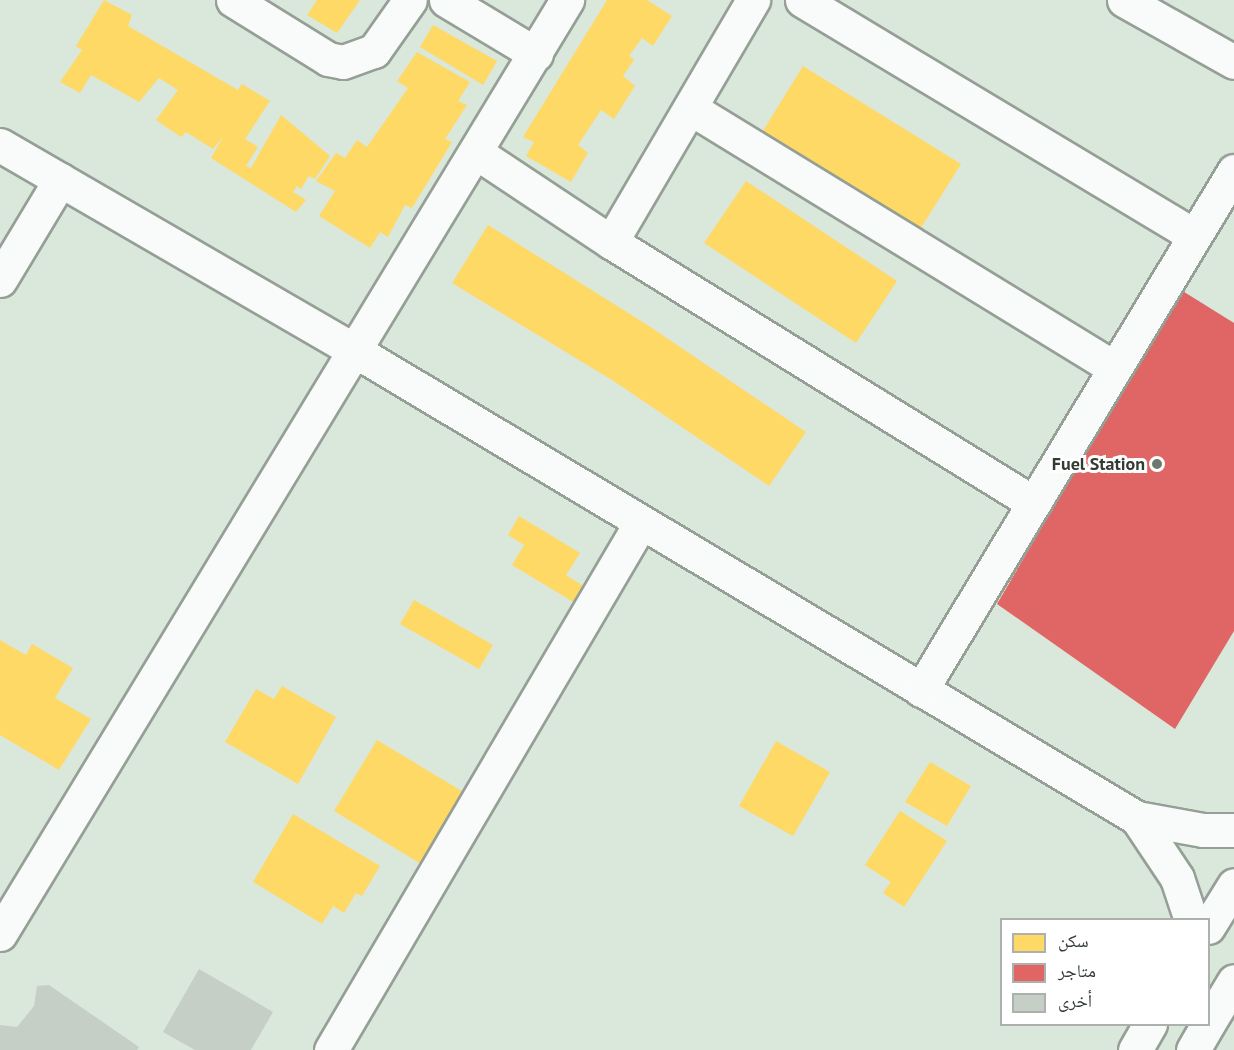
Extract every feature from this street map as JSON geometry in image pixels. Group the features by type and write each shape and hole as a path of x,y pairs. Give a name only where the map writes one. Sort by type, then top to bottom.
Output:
{"main road":[{"path":"233,0 328,59 343,62 374,51 410,0"},
{"path":"446,0 536,54"},
{"path":"0,934 352,349 477,153 567,0"},
{"path":"611,242 753,0"},
{"path":"802,0 1194,236"},
{"path":"1124,0 1234,62"},
{"path":"690,108 1114,368"},
{"path":"0,145 352,349 640,524 1137,818 1203,830 1234,830"},
{"path":"477,153 611,242 1034,503"},
{"path":"921,690 1234,171"},
{"path":"0,280 60,180"},
{"path":"331,1050 640,524"},
{"path":"1137,818 1177,878 1190,918"},
{"path":"1210,925 1234,885"},
{"path":"1210,1021 1234,981"},
{"path":"1135,1050 1149,1026"},
{"path":"1193,1050 1207,1026"}],"building: سكن":[{"path":"104,0 132,15 128,26 238,90 242,84 270,101 245,139 258,147 246,166 251,168 281,115 330,156 315,179 309,176 301,189 297,186 293,192 306,200 296,212 211,158 223,137 213,149 186,132 181,137 156,120 178,90 159,78 139,102 91,75 80,93 60,82 82,50 76,46"},
{"path":"317,0 360,0 337,33 307,15"},
{"path":"607,0 647,0 672,16 653,46 642,38 629,56 634,60 623,76 635,86 614,119 601,110 578,145 588,153 571,182 526,156 534,142 523,137"},
{"path":"433,25 497,61 483,85 420,47"},
{"path":"417,52 470,82 458,101 467,105 445,139 452,142 412,208 405,205 388,237 380,232 370,248 319,216 335,191 316,181 336,153 345,158 357,140 367,147 408,88 397,81"},
{"path":"803,66 961,164 919,231 761,134"},
{"path":"746,181 897,281 856,343 704,243"},
{"path":"488,225 649,326 806,432 769,486 612,380 452,283"},
{"path":"519,516 580,553 566,575 585,587 575,603 512,565 524,545 508,535"},
{"path":"414,600 493,645 479,669 400,624"},
{"path":"0,640 26,655 32,644 73,668 55,698 91,719 59,770 0,735"},
{"path":"282,686 336,717 298,784 225,742 256,689 274,699"},
{"path":"377,740 465,793 421,864 334,811"},
{"path":"776,741 830,772 793,836 739,806"},
{"path":"930,762 971,786 947,826 905,802"},
{"path":"900,811 947,841 904,907 883,893 891,882 865,865"},
{"path":"293,814 380,866 362,896 356,893 344,913 333,906 322,924 253,882"}],"building: متاجر":[{"name":"Fuel Station","path":"1181,290 1234,323 1234,631 1175,729 997,604"}],"building: أخرى":[{"path":"199,969 273,1012 251,1050 195,1050 163,1032"},
{"path":"49,985 139,1047 137,1050 0,1050 0,1025 17,1027 34,1006 37,986"}],"place":[{"name":"Fuel Station","path":"1157,464"}]}
